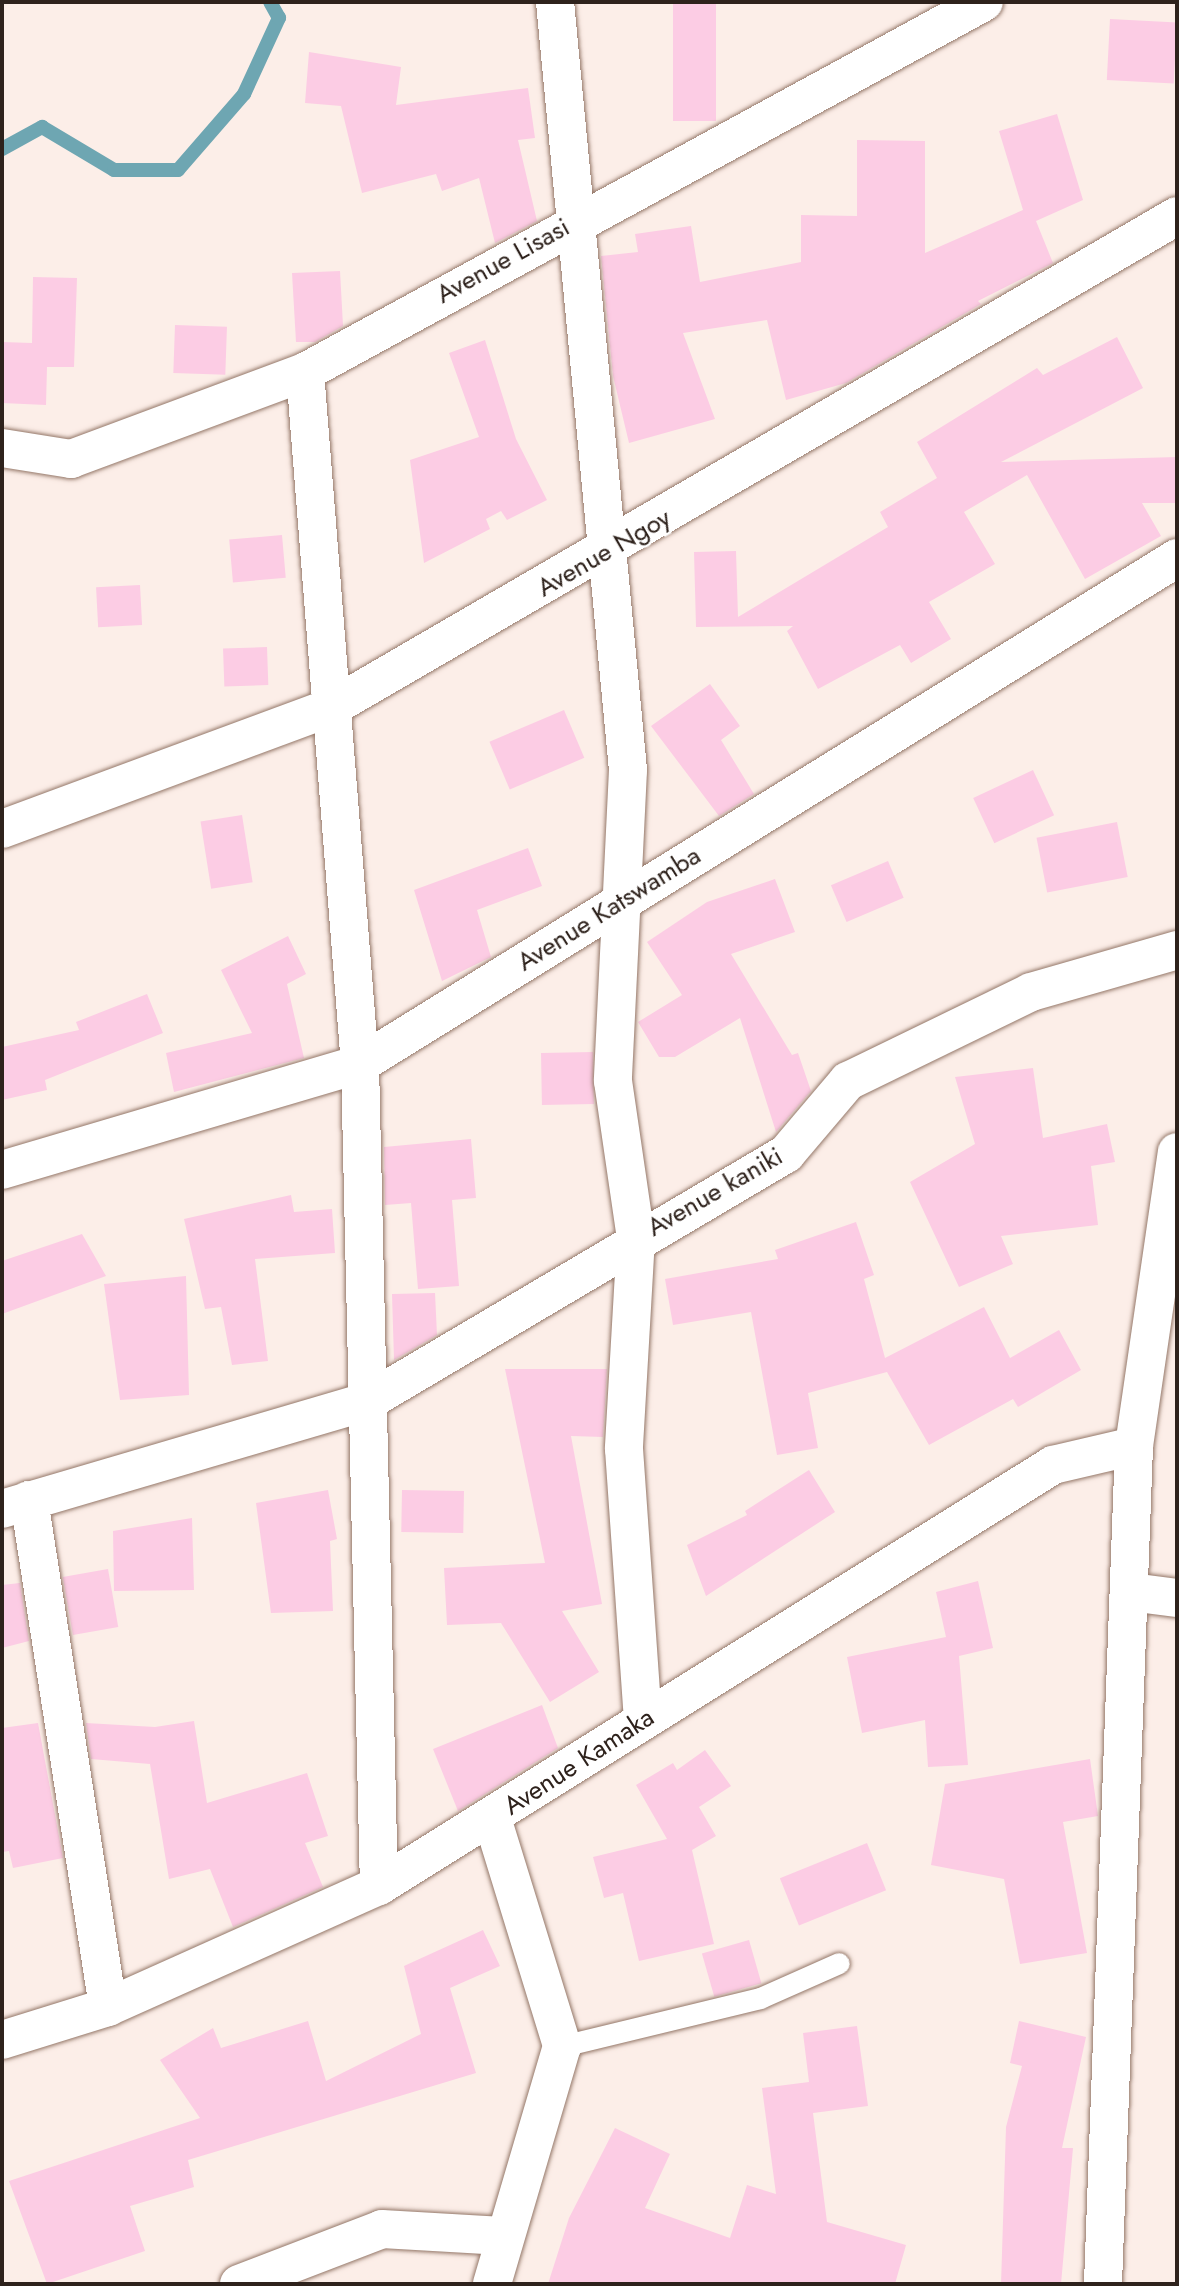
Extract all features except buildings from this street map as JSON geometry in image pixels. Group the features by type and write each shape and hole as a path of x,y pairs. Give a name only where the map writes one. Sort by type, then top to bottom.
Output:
{"street":[{"path":"555,2 574,220 610,551 628,770 617,903 613,1081 636,1238 624,1449 643,1720"},
{"name":"Avenue Lisasi","path":"2,448 71,459 305,372 574,220 984,2"},
{"name":"Avenue Ngoy","path":"2,829 332,707 610,551 1177,216"},
{"path":"305,372 360,1064 379,1886"},
{"name":"Avenue Katswamba","path":"2,1170 360,1064 1177,558"},
{"name":"Avenue kaniki","path":"15,1505 368,1401 636,1238 786,1154 848,1081 1031,992 1177,950"},
{"path":"1103,2284 1135,1446 1177,1152"},
{"name":"Avenue Kamaka","path":"2,2040 108,2007 379,1886 492,1818 643,1720 1053,1465 1135,1446"},
{"path":"15,1505 108,2007"},
{"path":"1131,1592 1177,1598"},
{"path":"492,1818 562,2046 503,2236 492,2284"},
{"path":"239,2284 382,2229 503,2236"}],"lane":[{"path":"562,2046 760,1998 839,1963"}],"waterway":[{"path":"2,149 42,127 114,170 178,170 244,94 279,18 270,2"}]}
